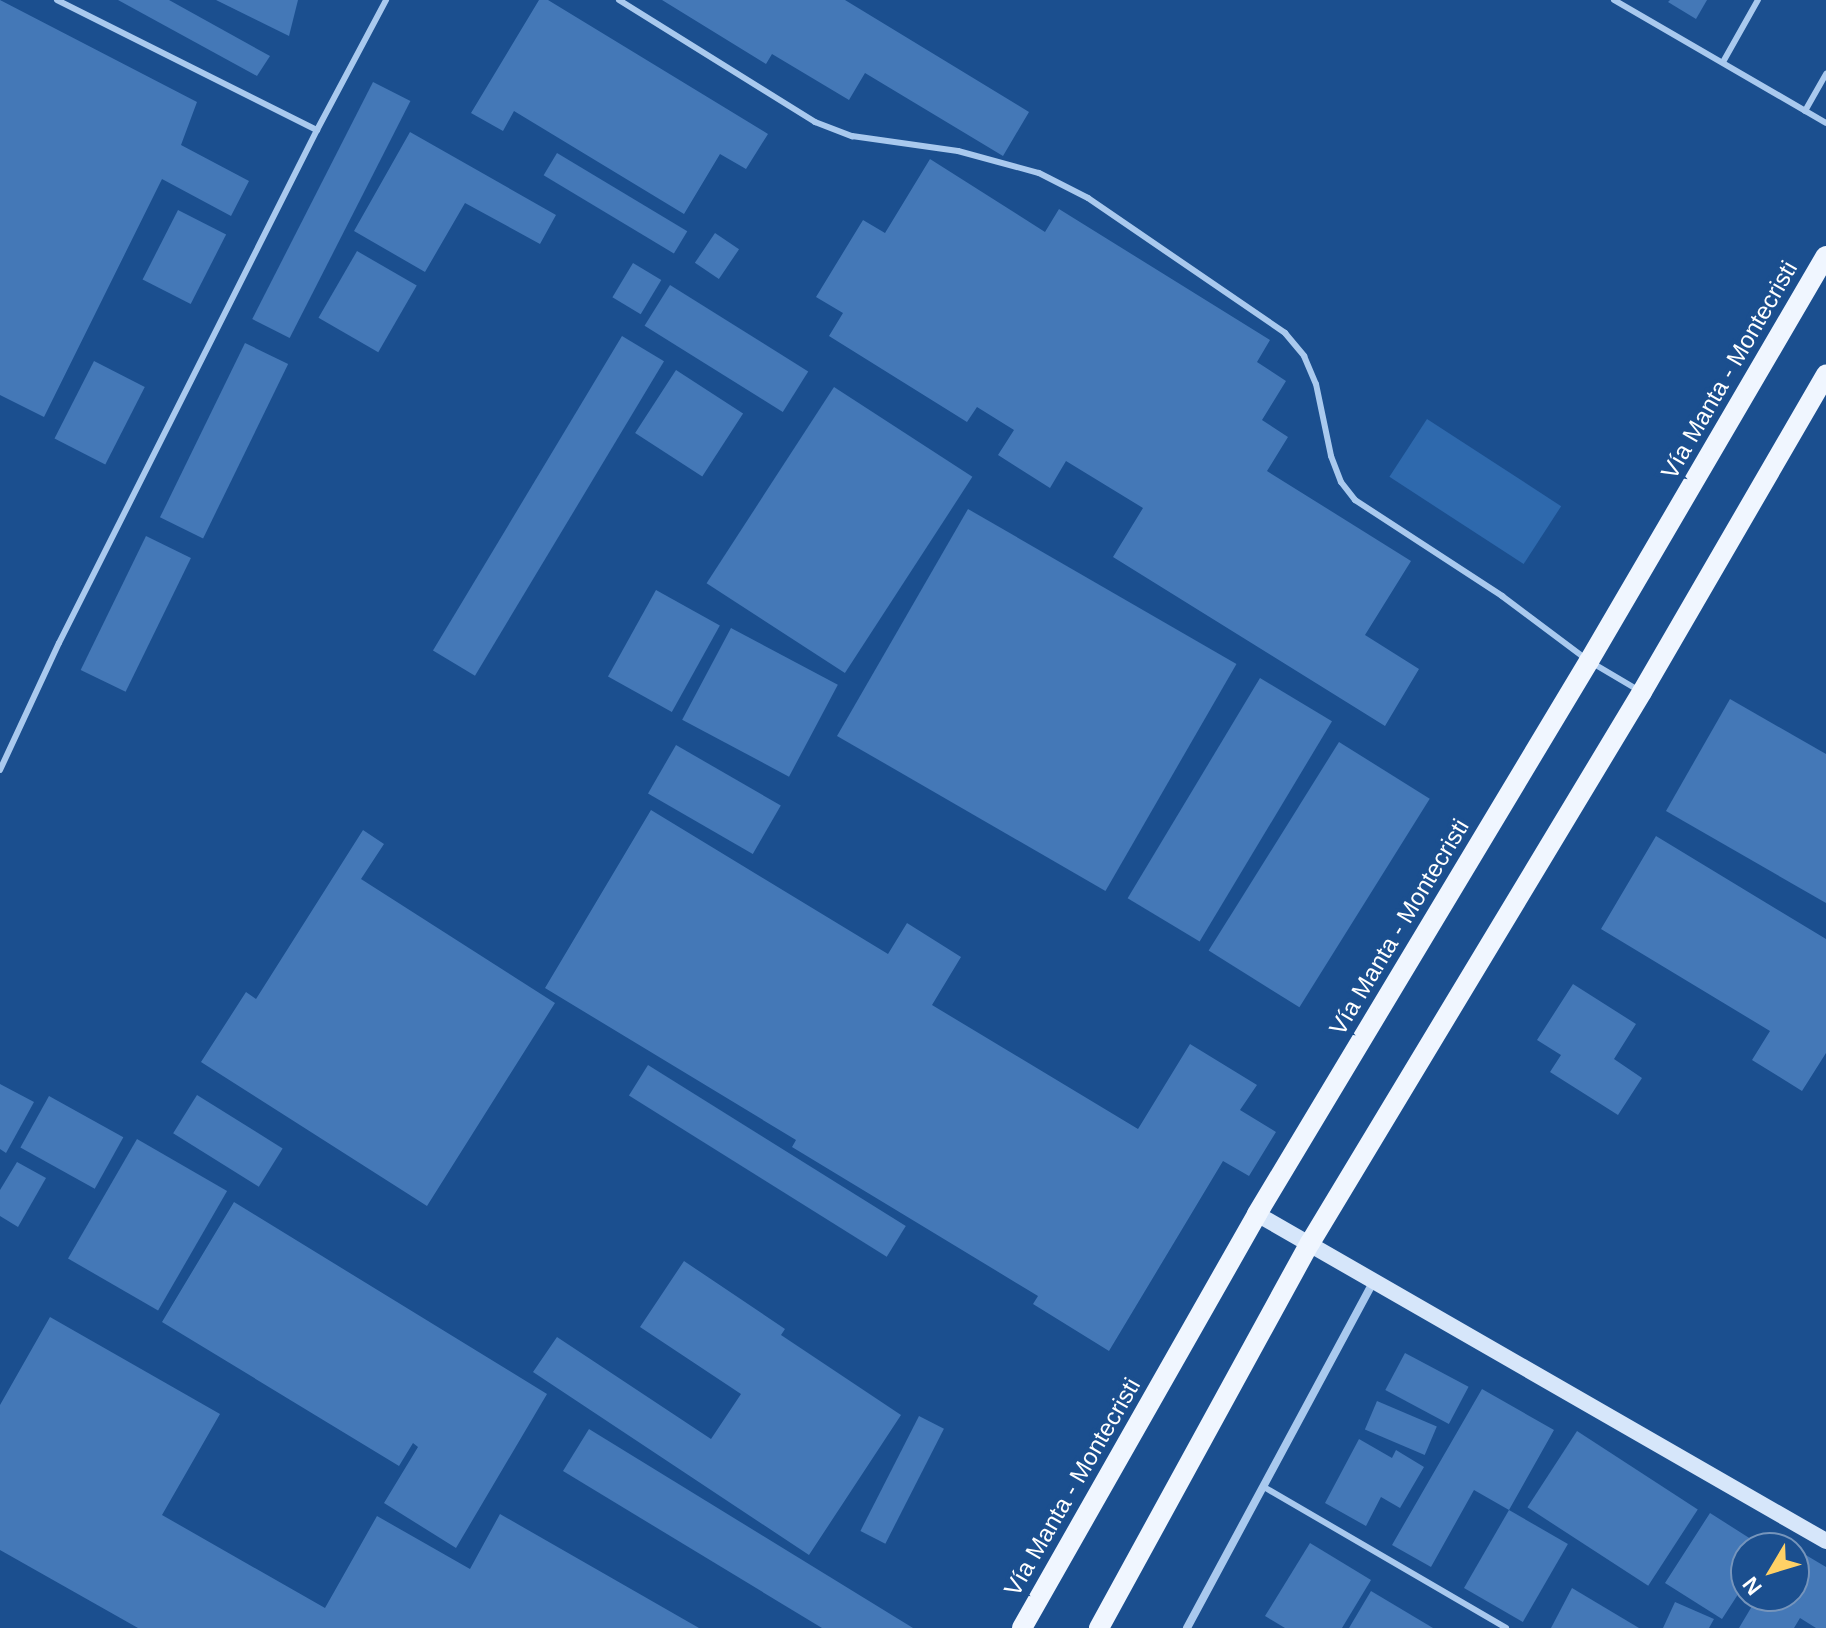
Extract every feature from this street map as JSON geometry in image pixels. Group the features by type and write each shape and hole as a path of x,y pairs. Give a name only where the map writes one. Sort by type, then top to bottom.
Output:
{"main road":[{"name":"Vía Manta - Montecristi","path":"1022,1628 1257,1214 1589,661 1826,256"},
{"path":"1099,1628 1310,1243 1642,692 1826,375"}],"street":[{"path":"1257,1214 1826,1541"},
{"path":"1187,1628 1374,1280"}],"lane":[{"path":"57,0 317,130"},
{"path":"0,770 59,643 317,130 386,0"},
{"path":"619,0 815,122 852,136 958,151 1039,173 1088,198 1285,333 1304,356 1316,384 1331,456 1341,482 1355,500 1502,596 1589,661 1642,692"},
{"path":"1614,0 1826,123"},
{"path":"1723,62 1758,0"},
{"path":"1805,111 1826,74"},
{"path":"1264,1487 1506,1628"}],"shaded area":[{"path":"1427,419 1561,506 1524,564 1389,477"}],"building":[{"path":"0,0 197,102 181,145 249,181 231,216 162,179 44,417 0,395"},
{"path":"118,0 169,0 270,56 257,76"},
{"path":"216,0 298,0 289,36"},
{"path":"539,0 548,0 768,134 746,169 720,154 684,214 514,111 503,131 471,113"},
{"path":"662,0 845,0 1029,112 1003,156 865,73 849,100 772,54 766,64"},
{"path":"1707,0 1696,19 1668,2"},
{"path":"373,82 410,101 290,338 252,319"},
{"path":"410,132 556,215 540,244 465,203 425,272 354,231"},
{"path":"557,153 687,231 674,254 544,175"},
{"path":"930,159 1045,232 1059,209 1270,340 1257,362 1286,381 1262,420 1288,437 1267,471 1411,561 1365,635 1419,669 1385,726 1113,557 1143,508 1066,461 1050,488 998,455 1014,430 977,407 967,422 829,336 843,313 816,297 863,220 885,233"},
{"path":"178,210 226,235 191,304 143,279"},
{"path":"715,233 739,249 719,279 695,263"},
{"path":"357,251 417,286 378,352 318,318"},
{"path":"633,263 661,280 641,314 612,297"},
{"path":"670,285 808,371 783,412 645,326"},
{"path":"622,336 664,361 475,676 433,651"},
{"path":"245,343 288,364 203,538 160,517"},
{"path":"94,361 145,387 105,464 55,439"},
{"path":"676,370 743,414 702,476 635,433"},
{"path":"834,387 972,477 845,673 707,583"},
{"path":"968,509 1236,664 1105,891 837,736"},
{"path":"146,536 191,558 126,692 81,670"},
{"path":"656,590 720,625 672,712 608,677"},
{"path":"731,628 838,685 789,777 682,720"},
{"path":"1260,678 1332,721 1200,942 1128,898"},
{"path":"1730,699 1826,754 1826,903 1666,811"},
{"path":"1339,742 1430,799 1299,1007 1209,951"},
{"path":"676,745 781,806 753,854 648,793"},
{"path":"651,810 888,954 907,923 961,957 932,1005 1138,1129 1190,1044 1257,1085 1240,1110 1276,1132 1249,1176 1223,1161 1109,1351 1033,1304 1038,1296 792,1147 796,1140 545,988"},
{"path":"363,830 384,844 361,879 555,1003 427,1206 201,1062 246,992 256,999"},
{"path":"1656,836 1826,939 1826,1053 1802,1091 1752,1060 1770,1031 1601,929"},
{"path":"1573,984 1636,1024 1614,1059 1642,1078 1618,1115 1550,1072 1561,1055 1537,1040"},
{"path":"648,1065 906,1226 887,1257 629,1096"},
{"path":"0,1084 34,1102 6,1153 0,1149"},
{"path":"197,1095 283,1149 259,1187 173,1133"},
{"path":"49,1096 123,1137 95,1189 20,1148"},
{"path":"137,1139 227,1191 158,1311 68,1259"},
{"path":"17,1162 46,1178 18,1227 0,1216 0,1190"},
{"path":"234,1202 547,1394 456,1548 384,1503 418,1447 413,1443 399,1466 162,1322"},
{"path":"684,1261 785,1329 781,1335 901,1415 809,1555 533,1372 557,1337 711,1439 741,1394 640,1327"},
{"path":"50,1317 220,1414 162,1515 325,1608 377,1516 470,1569 500,1514 699,1628 138,1628 0,1550 0,1405"},
{"path":"1405,1353 1469,1387 1449,1424 1385,1390"},
{"path":"1482,1389 1554,1430 1509,1510 1474,1490 1431,1567 1392,1545"},
{"path":"1377,1401 1437,1426 1425,1455 1365,1430"},
{"path":"919,1416 944,1429 885,1544 860,1531"},
{"path":"589,1429 913,1628 822,1628 563,1471"},
{"path":"1577,1431 1698,1509 1648,1586 1527,1507"},
{"path":"1359,1439 1392,1458 1396,1450 1424,1467 1400,1508 1381,1497 1366,1526 1325,1503"},
{"path":"1509,1510 1568,1544 1523,1622 1464,1588"},
{"path":"1710,1513 1740,1532 1730,1532 1730,1607 1722,1619 1665,1583"},
{"path":"1310,1543 1371,1580 1342,1628 1285,1628 1265,1616"},
{"path":"1810,1558 1826,1567 1826,1628 1816,1628 1800,1618 1794,1628 1739,1628 1748,1612 1810,1612"},
{"path":"1572,1588 1639,1628 1551,1628"},
{"path":"1371,1591 1433,1628 1349,1628"},
{"path":"1675,1602 1714,1619 1709,1628 1663,1628"}]}
